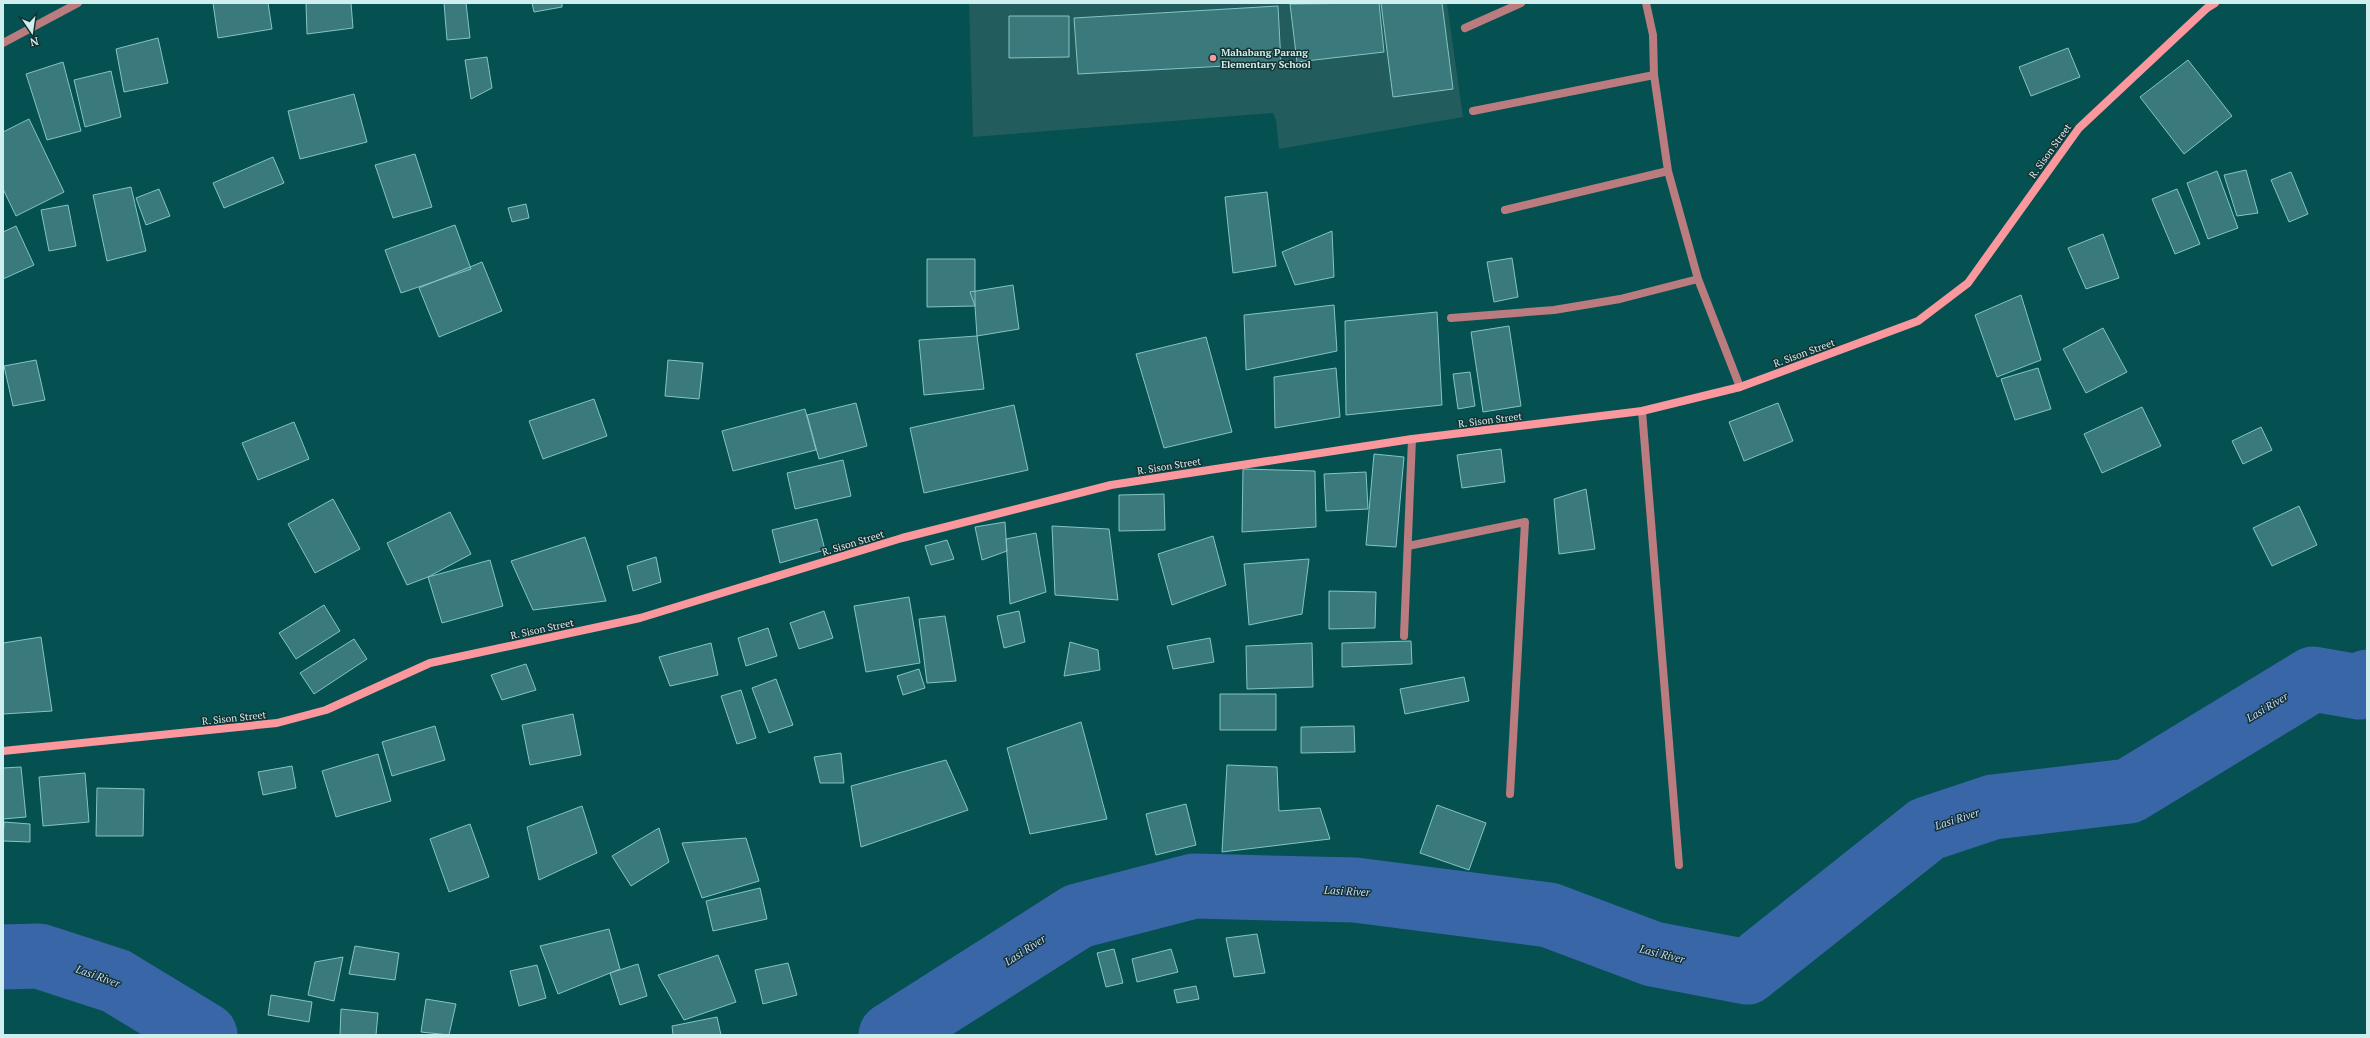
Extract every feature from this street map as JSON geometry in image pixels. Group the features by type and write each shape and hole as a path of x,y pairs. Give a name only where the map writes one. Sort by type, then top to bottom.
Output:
{"street":[{"path":"3,43 78,3"},
{"path":"1465,28 1521,3"},
{"path":"1646,3 1653,35 1654,75 1668,170 1698,279 1740,387"},
{"name":"R. Sison Street","path":"3,752 277,723 326,710 430,663 640,618 902,538 1111,485 1412,439 1642,411 1740,387 1918,321 1968,283 2079,128 2207,8 2216,3"},
{"path":"1473,111 1654,75"},
{"path":"1506,210 1668,170"},
{"path":"1451,318 1554,310 1612,300 1698,279"},
{"path":"1642,411 1679,865"},
{"path":"1404,636 1412,439"},
{"path":"1408,546 1525,522 1510,794"}],"shaded area":[{"name":"Mahabang Parang Elementary School","path":"969,3 1447,3 1463,117 1279,149 1276,120 1273,113 973,137"}],"building":[{"path":"213,3 268,3 272,29 218,38"},
{"path":"306,3 351,3 353,28 307,34"},
{"path":"444,3 466,3 470,38 447,40"},
{"path":"532,3 562,3 562,7 534,12"},
{"path":"1379,3 1384,52 1297,62 1290,4"},
{"path":"1381,3 1442,3 1453,89 1393,97"},
{"path":"1278,6 1281,63 1078,74 1074,18"},
{"path":"1009,16 1069,16 1069,57 1009,58"},
{"path":"158,38 168,83 124,92 116,49"},
{"path":"2068,48 2080,77 2031,96 2019,67"},
{"path":"487,57 492,88 471,99 465,60"},
{"path":"2188,60 2232,116 2184,154 2140,97"},
{"path":"63,62 81,131 47,140 26,74"},
{"path":"111,71 121,117 85,127 74,80"},
{"path":"354,94 367,142 300,159 288,111"},
{"path":"29,119 64,192 16,216 3,189 3,132"},
{"path":"415,154 432,207 393,218 375,165"},
{"path":"273,157 284,183 224,208 213,183"},
{"path":"2246,170 2258,213 2237,216 2224,175"},
{"path":"2217,171 2238,228 2208,239 2187,183"},
{"path":"2291,172 2308,214 2289,222 2271,180"},
{"path":"131,187 146,251 107,261 93,195"},
{"path":"159,189 170,216 146,225 136,198"},
{"path":"2177,189 2200,244 2175,254 2152,199"},
{"path":"1267,192 1276,266 1233,273 1225,197"},
{"path":"526,204 529,218 512,222 508,208"},
{"path":"68,205 76,246 49,251 41,210"},
{"path":"455,225 471,269 401,293 385,250"},
{"path":"16,226 34,265 3,279 3,232"},
{"path":"1332,231 1334,277 1295,285 1282,252"},
{"path":"2103,234 2119,278 2086,289 2068,248"},
{"path":"1512,258 1518,297 1494,302 1487,262"},
{"path":"927,259 975,259 975,306 927,307"},
{"path":"482,262 502,311 439,337 419,288"},
{"path":"1013,285 1019,329 977,336 975,306 970,292"},
{"path":"2021,295 2041,360 1997,377 1975,315"},
{"path":"1334,305 1337,351 1246,370 1244,315"},
{"path":"1437,312 1442,405 1346,415 1345,321"},
{"path":"1509,326 1521,406 1483,412 1471,332"},
{"path":"2103,328 2127,372 2086,393 2063,349"},
{"path":"977,336 984,389 924,395 919,340"},
{"path":"1206,337 1232,432 1164,448 1136,354"},
{"path":"36,360 45,400 13,406 4,366"},
{"path":"668,360 703,363 699,399 665,396"},
{"path":"1336,368 1340,417 1275,428 1274,377"},
{"path":"2038,368 2051,409 2015,420 2001,379"},
{"path":"1470,372 1475,406 1458,409 1453,374"},
{"path":"594,399 607,436 543,459 529,421"},
{"path":"856,403 867,446 819,459 807,415"},
{"path":"1778,403 1793,441 1744,461 1729,422"},
{"path":"1014,405 1028,470 924,493 910,428"},
{"path":"2142,407 2161,446 2102,473 2084,434"},
{"path":"805,409 816,450 733,471 722,431"},
{"path":"294,422 309,459 258,480 242,443"},
{"path":"2261,427 2272,450 2243,464 2232,441"},
{"path":"1501,449 1505,482 1462,488 1457,455"},
{"path":"1374,454 1404,457 1396,547 1366,545"},
{"path":"843,460 851,496 795,509 787,473"},
{"path":"1243,469 1315,471 1316,527 1242,532"},
{"path":"1366,472 1368,509 1326,511 1324,474"},
{"path":"1586,489 1595,549 1559,554 1554,499"},
{"path":"1164,494 1165,530 1119,531 1119,495"},
{"path":"333,499 360,549 315,573 288,524"},
{"path":"2299,506 2317,545 2272,566 2253,528"},
{"path":"450,512 471,554 428,577 407,585 387,543"},
{"path":"817,519 825,550 780,563 772,530"},
{"path":"1005,522 1007,551 982,560 975,527"},
{"path":"1052,526 1109,529 1118,600 1055,595"},
{"path":"1036,533 1046,592 1010,604 1006,539"},
{"path":"1213,536 1226,585 1172,605 1158,554"},
{"path":"585,537 606,601 533,610 511,561"},
{"path":"947,540 954,559 931,565 925,546"},
{"path":"656,557 661,582 633,591 627,566"},
{"path":"1309,559 1302,614 1249,625 1244,564"},
{"path":"490,560 503,606 442,623 428,577"},
{"path":"1329,591 1376,592 1375,628 1329,629"},
{"path":"909,597 920,663 866,672 854,606"},
{"path":"324,605 340,631 296,659 279,633"},
{"path":"824,611 833,638 799,649 790,623"},
{"path":"1019,611 1025,642 1004,648 997,616"},
{"path":"945,616 956,681 927,683 919,619"},
{"path":"768,628 777,656 746,666 738,638"},
{"path":"41,637 52,711 3,714 3,643"},
{"path":"1210,638 1214,662 1173,669 1167,646"},
{"path":"354,639 367,659 314,694 300,673"},
{"path":"1411,641 1412,664 1342,667 1342,643"},
{"path":"1070,642 1098,650 1100,670 1064,676"},
{"path":"711,643 718,675 670,686 659,657"},
{"path":"1312,643 1313,687 1247,689 1246,646"},
{"path":"526,664 536,690 502,700 491,675"},
{"path":"919,669 925,688 903,695 897,676"},
{"path":"1464,677 1469,701 1405,714 1400,689"},
{"path":"776,679 793,725 769,733 752,688"},
{"path":"741,690 756,738 737,744 721,696"},
{"path":"1220,694 1276,694 1276,730 1220,730"},
{"path":"573,714 581,755 530,765 522,725"},
{"path":"1081,722 1107,819 1030,834 1007,748"},
{"path":"435,726 445,760 392,776 382,742"},
{"path":"1354,726 1355,752 1301,753 1301,727"},
{"path":"841,753 844,783 820,783 814,757"},
{"path":"378,754 391,801 336,817 322,771"},
{"path":"946,760 968,810 861,847 851,786"},
{"path":"1227,765 1277,767 1279,811 1320,808 1330,839 1222,852"},
{"path":"292,766 296,788 263,795 258,772"},
{"path":"21,767 26,817 3,819 3,768"},
{"path":"85,773 89,822 43,826 39,777"},
{"path":"97,788 144,789 143,836 96,836"},
{"path":"1186,804 1196,845 1156,855 1146,814"},
{"path":"1437,805 1486,823 1469,870 1420,853"},
{"path":"582,806 597,853 539,880 527,827"},
{"path":"4,822 30,824 30,842 3,841"},
{"path":"470,824 489,877 449,892 430,839"},
{"path":"659,828 669,862 631,886 612,856"},
{"path":"746,838 759,881 702,898 682,843"},
{"path":"760,888 767,919 713,931 706,901"},
{"path":"609,929 620,969 558,994 540,946"},
{"path":"1257,934 1265,973 1234,977 1226,938"},
{"path":"355,946 399,953 395,980 349,974"},
{"path":"1114,949 1123,983 1106,987 1097,953"},
{"path":"1171,949 1178,972 1137,982 1132,959"},
{"path":"718,955 736,1002 684,1020 658,975"},
{"path":"343,957 334,1001 308,995 315,962"},
{"path":"788,963 797,995 763,1004 755,970"},
{"path":"638,964 647,996 620,1005 610,973"},
{"path":"537,965 546,998 519,1006 510,971"},
{"path":"1196,986 1199,999 1177,1003 1174,990"},
{"path":"271,995 312,1002 309,1022 268,1015"},
{"path":"426,999 456,1004 449,1035 421,1032"},
{"path":"341,1009 378,1013 376,1035 340,1035"},
{"path":"717,1017 721,1035 673,1035 672,1026"}],"waterway":[{"name":"Lasi River","path":"891,1035 1078,916 1194,886 1355,890 1549,915 1653,954 1747,972 1927,829 1993,807 2129,791 2313,679 2359,687 2367,682"},
{"name":"Lasi River","path":"3,957 39,956 116,981 205,1035"}],"place":[{"name":"Mahabang Parang Elementary School","path":"1213,58"}]}
